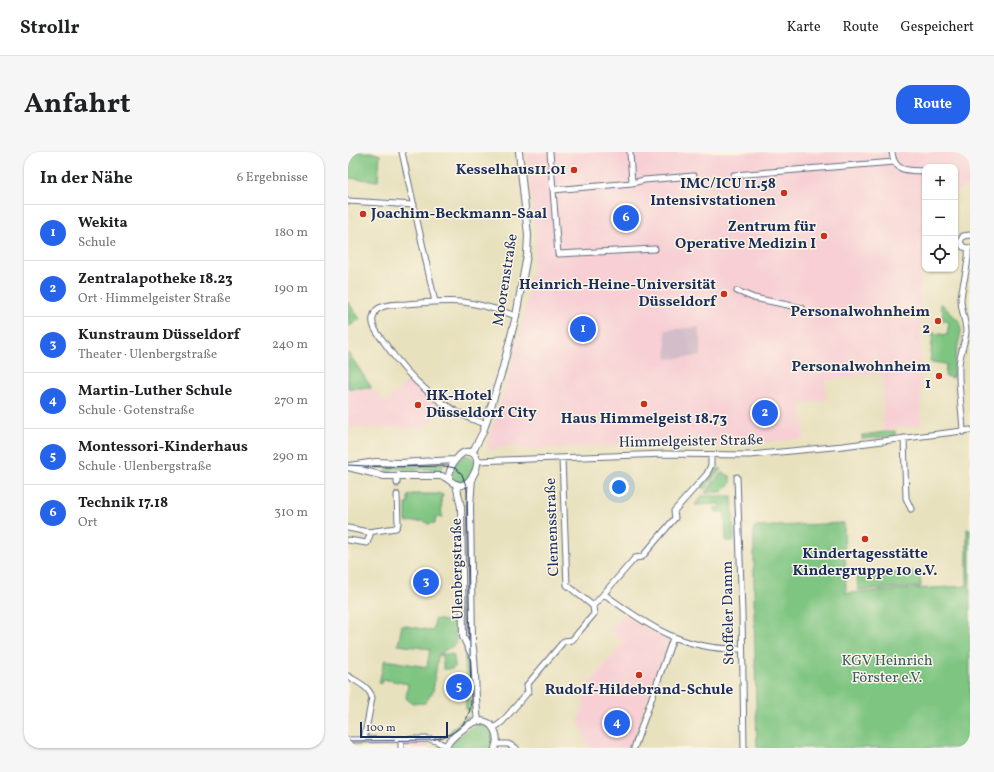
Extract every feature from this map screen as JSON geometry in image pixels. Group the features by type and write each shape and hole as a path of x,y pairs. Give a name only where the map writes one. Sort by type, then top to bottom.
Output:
{"street":[{"path":"402,152 435,302"},
{"name":"Moorenstraße","path":"472,453 486,424 502,371 516,316 527,255 528,235 519,152"},
{"path":"550,152 558,254 655,249"},
{"path":"630,152 632,184"},
{"path":"892,152 894,162 898,166 904,169 922,171"},
{"path":"734,175 894,162"},
{"path":"553,190 632,184 644,180 694,176"},
{"path":"348,201 414,205"},
{"path":"963,432 959,377 960,358 966,333 961,304 963,285 969,258 969,248 962,246 960,240 963,236 970,235"},
{"path":"737,291 754,298 802,308"},
{"path":"486,424 458,413 428,392 400,364 374,328 372,319 375,313 382,306 435,302 463,302 492,308 516,316"},
{"name":"Himmelgeister Straße","path":"478,461 665,454 711,456 750,455 970,430"},
{"path":"904,438 906,498 911,509"},
{"path":"348,467 384,476 442,476 449,478 456,484 461,485 472,478 478,461 476,457 472,453 464,452 455,460 449,478"},
{"path":"494,728 502,722 528,692 527,685 564,641 572,640 592,615 593,606 635,558 642,557 675,518 674,511 710,469 711,456"},
{"name":"Clemensstraße","path":"562,459 567,585 593,606"},
{"path":"348,467 376,462 399,463 455,460"},
{"path":"397,476 397,483"},
{"name":"Stoffeler Damm","path":"737,477 742,613 741,649 744,748"},
{"name":"Ulenbergstraße","path":"472,478 470,506 472,642 475,700 478,721"},
{"name":"Ulenbergstraße","path":"456,484 461,507 463,637 474,660"},
{"path":"348,528 368,532 392,530 397,527 397,495"},
{"path":"348,540 367,543 370,535 368,532"},
{"path":"604,594 643,622 673,638 703,646 741,649"},
{"path":"634,748 673,638"},
{"path":"348,676 369,690 371,693 372,698 364,740"},
{"path":"348,740 429,739 446,747 454,737 478,721 487,723 494,728 497,737 496,746 508,744 516,748"},
{"path":"401,739 401,748"}],"shaded area":[{"name":"Heinrich-Heine-Universität Düsseldorf","path":"526,152 970,152 970,182 958,192 958,164 922,164 922,262 920,274 921,425 883,430 883,373 825,381 827,400 800,404 805,438 734,446 703,446 667,443 523,449 519,446 500,447 497,450 491,451 487,446 521,330 536,238"},
{"path":"699,327 699,337 701,338 701,356 667,359 665,330"},
{"path":"410,379 444,406 424,428 348,428 348,388 371,388 386,402"},
{"path":"623,614 651,632 668,639 630,748 589,748 578,721 585,701 579,696 623,643 609,630"},
{"path":"404,743 427,743 427,748 404,748"}],"green space":[{"path":"348,152 371,152 380,155 378,181 348,178"},
{"path":"348,302 360,319 348,327"},
{"path":"941,303 960,322 961,332 955,358 953,378 945,376 946,364 930,362 933,333 947,335 949,322 942,320 943,309 941,309"},
{"path":"348,352 371,387 371,388 348,388"},
{"path":"895,431 895,436 862,439 862,435"},
{"path":"466,455 473,458 475,465 467,480 462,482 456,481 452,476 453,469 458,461"},
{"path":"444,463 440,473 435,473 436,469 393,469 390,474 387,474 387,465"},
{"path":"714,467 721,469 704,489 700,485 712,473"},
{"path":"721,473 730,476 731,483 722,492 705,493"},
{"path":"438,493 443,495 443,497 441,497 442,517 436,517 435,523 428,524 424,521 406,522 406,504 408,504 408,496 412,494"},
{"path":"702,496 732,496 734,541 726,541 725,512 716,512 715,508 720,507 720,504 695,505"},
{"name":"KGV Heinrich Förster e.V.","path":"844,523 846,593 967,586 967,529 970,529 970,748 757,748 754,527"},
{"path":"920,572 921,587 858,590 857,575"},
{"path":"435,619 455,623 456,644 438,656 433,692 425,703 414,703 406,698 408,684 383,679 382,684 379,683 384,662 385,660 427,667 430,649 398,645 402,625 433,631"},
{"path":"465,651 467,651 469,656 470,702 473,702 473,713 466,709"},
{"path":"440,654 452,654 454,656 455,667 453,669 443,669 443,660"},
{"path":"466,717 471,718 451,737 449,733 451,730"},
{"path":"481,724 491,730 493,737 492,748 448,748 454,740 463,733"}],"tunnel":[{"path":"397,483 397,495"}],"tram line":[{"path":"348,465 384,467 445,466 455,468 462,474 467,489 471,703 467,718 459,729 440,738 432,740 348,741"}],"place":[{"name":"Kesselhaus11.01","path":"574,170"},
{"name":"IMC/ICU 11.58 Intensivstationen","path":"784,193"},
{"name":"Joachim-Beckmann-Saal","path":"363,214"},
{"name":"Technik 17.18","path":"626,218"},
{"name":"Zentrum für Operative Medizin I","path":"824,236"},
{"name":"Heinrich-Heine-Universität Düsseldorf","path":"724,294"},
{"name":"Personalwohnheim 2","path":"938,321"},
{"name":"Wekita","path":"583,329"},
{"name":"Personalwohnheim 1","path":"939,376"},
{"name":"Haus Himmelgeist 18.73","path":"644,404"},
{"name":"HK-Hotel Düsseldorf City","path":"418,405"},
{"name":"Zentralapotheke 18.23","path":"765,413"},
{"name":"Kindertagesstätte Kindergruppe 10 e.V.","path":"865,539"},
{"name":"Kunstraum Düsseldorf","path":"426,582"},
{"name":"Rudolf-Hildebrand-Schule","path":"639,675"},
{"name":"Montessori-Kinderhaus","path":"459,687"},
{"name":"Martin-Luther Schule","path":"617,723"}]}
